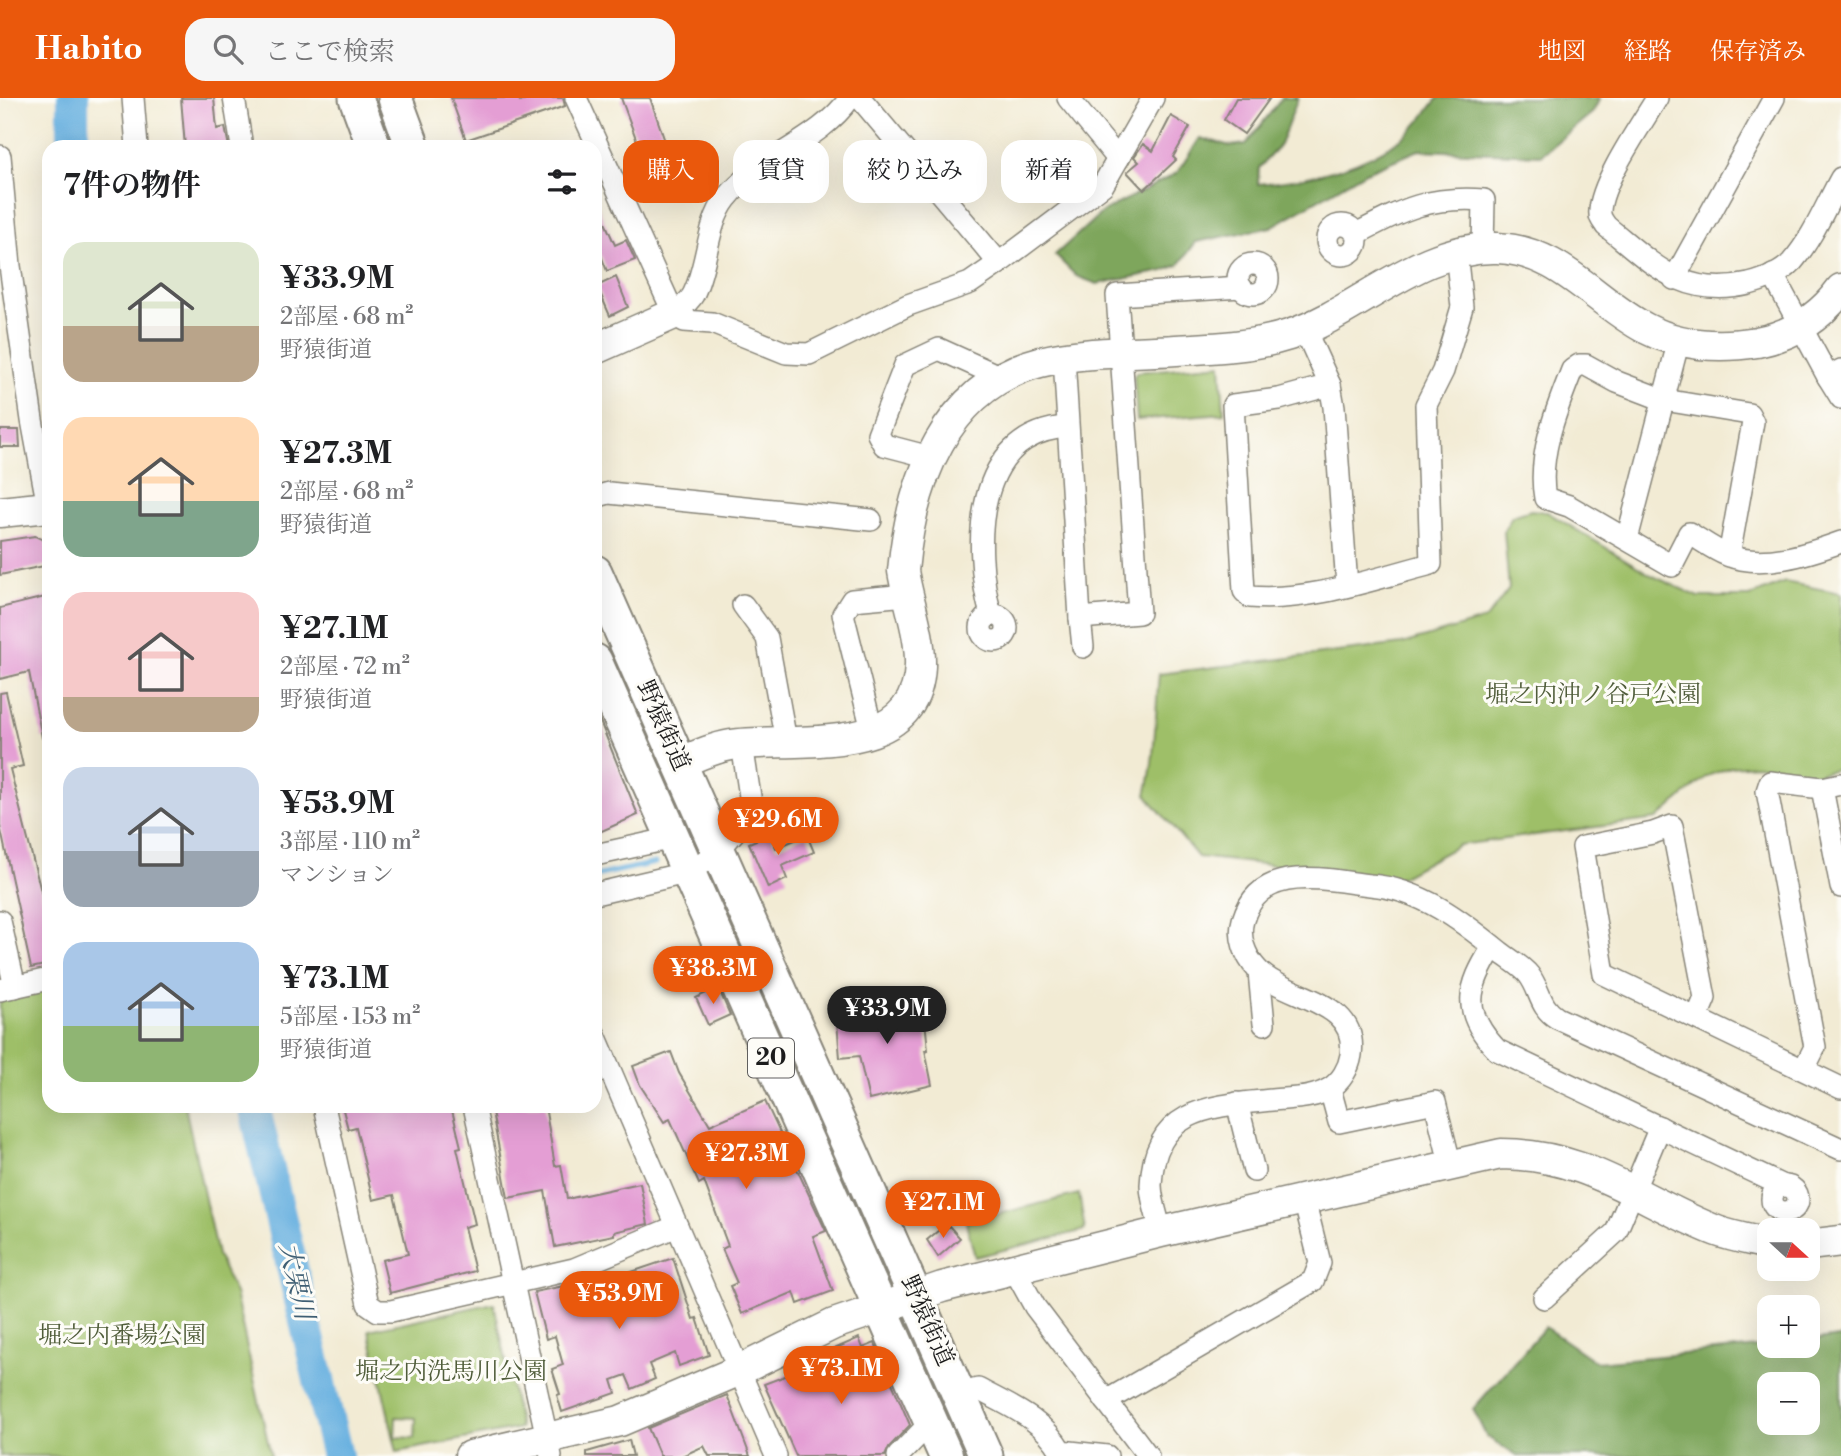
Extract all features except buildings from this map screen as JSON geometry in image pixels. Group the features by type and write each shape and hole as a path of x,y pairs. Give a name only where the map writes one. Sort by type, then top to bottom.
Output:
{"main road":[{"path":"356,98 371,140"},
{"path":"395,98 410,140"},
{"name":"野猿街道","path":"602,588 985,1456"},
{"name":"野猿街道","path":"602,677 946,1456"}],"street":[{"path":"134,98 137,140"},
{"path":"234,98 241,140"},
{"path":"576,98 595,140"},
{"path":"602,345 674,314 692,296 724,201 751,172 802,142 842,109 850,98"},
{"path":"860,98 999,263"},
{"path":"1068,98 1118,159"},
{"path":"602,155 674,314 684,321 712,323 786,353 809,354 908,305 970,283 999,263 1103,185 1153,98"},
{"path":"1657,98 1613,173 1600,210 1600,218 1606,226 1674,279 1708,288 1739,286 1773,275 1794,260 1841,178"},
{"path":"1674,279 1773,98"},
{"path":"0,156 10,266 42,465"},
{"path":"1330,385 1279,399 1233,405 1244,590 1250,597 1347,586 1431,564 1426,405 1443,371 1462,307 1469,250 1484,200 1436,200 1416,204 1356,234"},
{"path":"680,762 706,751 742,744 873,734 903,715 919,676 920,654 903,571 907,544 930,457 944,430 962,408 1001,377 1041,362 1064,358 1247,345 1305,330 1412,270 1469,250 1518,251 1549,261 1644,327 1679,340 1738,345 1786,335 1800,328 1832,302 1841,289"},
{"path":"1773,275 1800,328 1835,374 1841,398"},
{"path":"1080,618 1139,613 1117,295 1241,287"},
{"path":"1305,330 1330,385 1335,407 1347,586"},
{"path":"1627,539 1679,340"},
{"path":"930,457 884,445 878,433 905,365 939,349 1001,377"},
{"path":"1064,358 1083,647"},
{"path":"1728,556 1753,422 1749,414 1687,406 1664,400 1617,382 1586,365 1578,365 1572,370 1550,431 1545,460 1545,498 1569,506 1672,566 1689,533 1728,556 1784,559 1841,542"},
{"path":"991,615 981,565 982,539 992,479 1009,453 1021,442 1037,433 1067,427"},
{"path":"602,496 609,494 871,520"},
{"path":"0,512 42,509"},
{"path":"873,734 843,614 852,600 907,595"},
{"path":"743,605 767,638 786,741"},
{"path":"602,892 690,872 719,850 749,816 751,803 742,744"},
{"path":"1804,1069 1815,1047 1767,791 1770,782 1831,786 1841,887"},
{"path":"1697,1017 1705,998 1672,826 1653,834 1583,846 1604,974 1841,1088"},
{"path":"602,853 673,838"},
{"path":"1264,1024 1259,972 1243,946 1242,924 1247,906 1273,882 1295,877 1381,886 1421,898 1455,916 1529,975 1545,1011 1557,1018 1841,1149"},
{"path":"0,921 8,988 42,981"},
{"path":"1493,947 1479,969 1470,999 1472,1013 1489,1042 1497,1050 1783,1186"},
{"path":"1161,1232 1151,1187 1157,1151 1177,1120 1208,1108 1312,1096 1330,1089 1344,1075 1352,1047 1350,1034 1340,1017 1259,972"},
{"path":"602,1051 776,1456"},
{"path":"1330,1089 1339,1122 1435,1102 1450,1163"},
{"path":"1237,1103 1254,1171"},
{"path":"326,1113 368,1304 377,1311 390,1311 574,1269 677,1226"},
{"path":"476,1113 549,1447"},
{"path":"1544,1298 1616,1232 1660,1127"},
{"path":"470,1456 549,1447 740,1370 834,1324 915,1296 1161,1232 1450,1163 1501,1154 1555,1158 1585,1167 1717,1231 1757,1241"},
{"path":"1106,1401 1313,1281 1320,1263 1304,1199"},
{"path":"1820,1244 1841,1241"},
{"path":"1014,1269 1035,1307 1148,1456"},
{"path":"959,1394 978,1389 1023,1413 1051,1433 1061,1451 1107,1456"},
{"path":"898,1456 931,1422"},
{"path":"1032,1436 1049,1456"}],"green space":[{"path":"1282,98 1298,98 1280,145 1259,168 1258,184 1314,176 1369,157 1407,134 1438,98 1600,98 1593,112 1541,155 1419,150 1366,172 1271,227 1196,242 1179,265 1164,271 1097,284 1076,276 1055,255 1102,212 1177,173 1200,138 1231,146 1246,144"},
{"path":"1221,364 1224,413 1137,420 1134,375 1137,372"},
{"name":"堀之内沖ノ谷戸公園","path":"1531,510 1547,512 1653,576 1699,597 1749,597 1785,582 1841,593 1841,768 1814,775 1757,765 1731,767 1707,776 1657,819 1459,845 1397,879 1198,857 1146,795 1153,750 1159,674 1402,644 1486,619 1509,589 1504,531 1512,516"},
{"name":"堀之内番場公園","path":"42,988 42,1113 187,1113 217,1255 235,1293 271,1456 0,1456 0,997"},
{"path":"1079,1194 1085,1230 975,1257 966,1222"},
{"name":"堀之内洗馬川公園","path":"494,1303 520,1428 397,1452 369,1330","holes":["396,1417 416,1418 415,1438 395,1437"]},
{"path":"1545,1327 1596,1362 1757,1347 1757,1358 1820,1358 1820,1340 1841,1337 1841,1456 1517,1456 1486,1436 1473,1409"}],"waterway":[{"name":"大栗川","path":"73,98 73,140"},
{"path":"602,874 655,863"},
{"name":"大栗川","path":"256,1113 337,1456"}]}
